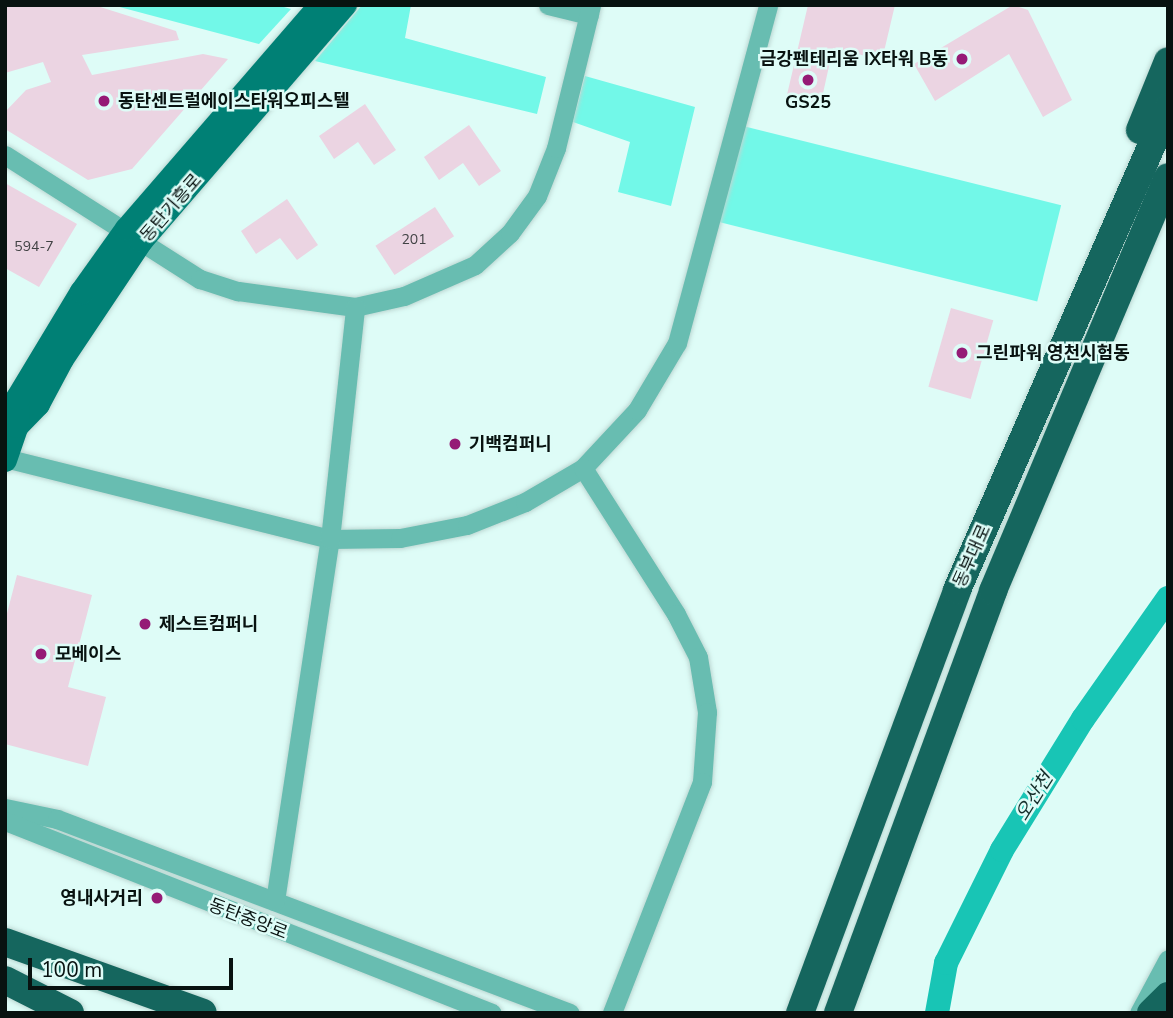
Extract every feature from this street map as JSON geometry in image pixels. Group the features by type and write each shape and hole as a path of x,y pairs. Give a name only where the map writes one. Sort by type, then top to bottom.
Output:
{"highway":[{"path":"1107,250 1121,176 1168,61"},
{"name":"동부대로","path":"800,1013 957,590 1168,108"},
{"name":"동부대로","path":"838,1013 993,591 1168,177"},
{"path":"1110,317 1168,203"},
{"path":"5,942 203,1013"},
{"path":"5,980 70,1013"},
{"path":"1151,1013 1168,996"}],"main road":[{"name":"동탄기흥로","path":"5,459 17,426 38,404 134,235 321,5"},
{"name":"동탄기흥로","path":"134,235 345,5"}],"street":[{"path":"5,155 200,279 238,290 355,307 462,274 510,233 537,196 556,148 590,10 548,5"},
{"path":"5,459 330,539 400,538 467,525 525,502 583,468 637,410 677,342 768,5"},
{"path":"275,901 330,539 355,307"},
{"path":"583,468 676,614 698,657 707,712 702,782 612,1013"},
{"path":"5,808 57,819 570,1013"},
{"name":"동탄중앙로","path":"5,821 492,1013"},
{"path":"1139,1013 1168,959"}],"green space":[{"path":"112,5 277,5 291,9 259,44"},
{"path":"362,5 411,5 405,38 546,77 537,114 315,61"},
{"path":"585,76 695,107 671,206 618,192 630,142 573,122"},
{"path":"739,125 1061,205 1037,301 715,221"}],"building":[{"name":"동탄센트럴에이스타워오피스텔","path":"5,5 94,5 176,31 179,40 82,55 92,75 203,54 228,59 132,169 88,180 5,129 5,112 26,90 51,82 43,62 5,73"},
{"path":"808,5 895,5 882,60 833,48 820,107 786,99"},
{"name":"금강펜테리움 IX타워 B동","path":"1013,5 1028,10 1072,100 1043,117 1009,54 935,101 914,64"},
{"path":"365,104 396,150 374,165 358,142 334,159 319,136"},
{"path":"469,125 501,171 479,186 463,163 439,180 424,157"},
{"path":"5,183 77,224 39,287 5,268"},
{"path":"287,199 318,245 297,260 280,238 256,254 241,231"},
{"path":"435,207 454,236 395,275 375,246"},
{"name":"그린파워 영천시험동","path":"951,308 993,320 971,399 928,387"},
{"name":"모베이스","path":"17,575 92,595 68,687 106,697 88,766 5,744 5,621"}],"waterway":[{"name":"오산천","path":"937,1013 946,963 1002,850 1083,719 1168,598"}],"place":[{"name":"금강펜테리움 IX타워 B동","path":"962,59"},
{"name":"GS25","path":"808,80"},
{"name":"동탄센트럴에이스타워오피스텔","path":"104,101"},
{"name":"그린파워 영천시험동","path":"962,353"},
{"name":"기백컴퍼니","path":"455,444"},
{"name":"제스트컴퍼니","path":"145,624"},
{"name":"모베이스","path":"41,654"},
{"name":"영내사거리","path":"157,898"}]}
